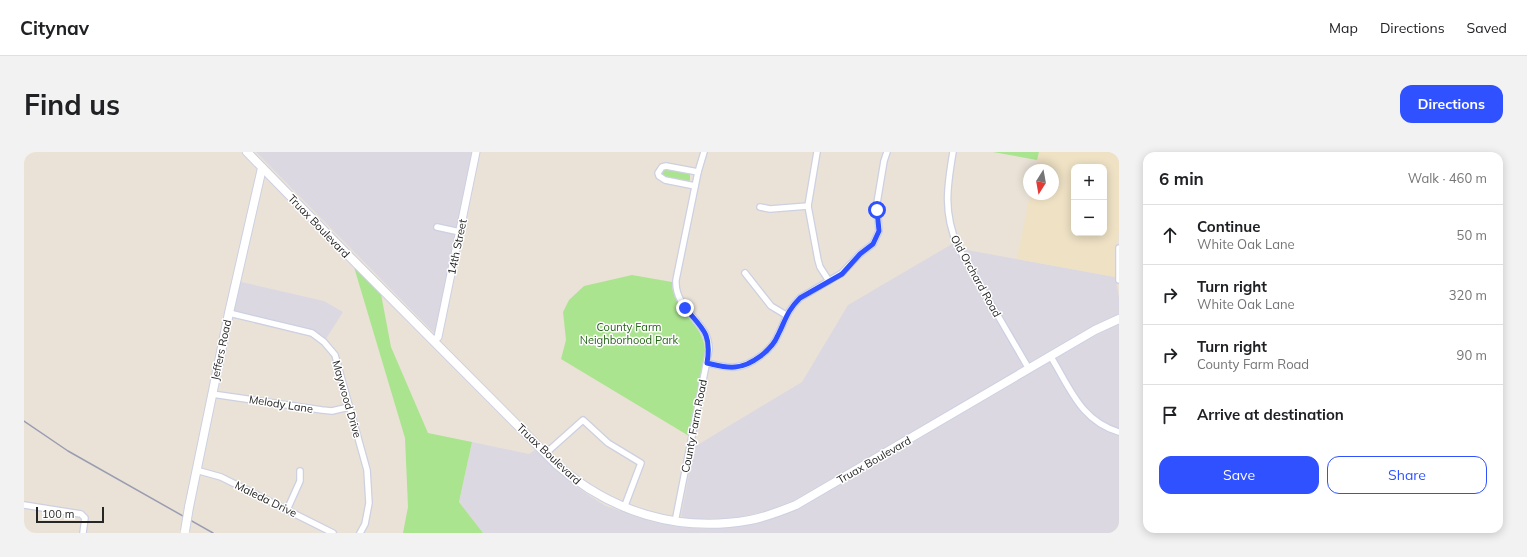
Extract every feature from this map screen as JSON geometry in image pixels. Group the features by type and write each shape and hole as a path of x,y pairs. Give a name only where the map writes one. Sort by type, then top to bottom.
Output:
{"main road":[{"name":"Truax Boulevard","path":"247,152 546,453 579,483 596,494 624,508 648,516 675,522 710,524 735,522 766,516 796,505 1095,330 1119,319"},
{"name":"Jeffers Road","path":"184,532 229,314 262,168"}],"street":[{"name":"14th Street","path":"434,340 438,337 476,152"},
{"name":"County Farm Road","path":"675,522 707,363 709,344 707,336 701,326 682,304 676,289 676,280 695,186 704,152"},
{"path":"817,152 808,206 818,260 820,267 829,282"},
{"path":"707,363 735,367 747,364 759,357 770,348 775,341 786,315 800,298 842,274 860,254 873,244 877,237 880,225 876,203 887,152"},
{"name":"Old Orchard Road","path":"953,152 947,196 947,211 953,236 1029,369"},
{"path":"695,186 662,179 658,173 662,167 666,166 698,172"},
{"path":"760,207 770,209 808,206"},
{"path":"437,227 460,232"},
{"path":"1119,248 1119,280"},
{"path":"745,273 771,306 786,315"},
{"name":"Maywood Drive","path":"229,314 304,331 318,337 335,355 365,458 369,481 367,517 364,529 360,533"},
{"path":"1051,357 1086,414 1104,427 1119,432"},
{"name":"Melody Lane","path":"212,394 332,411 349,407"},
{"path":"546,453 583,420 608,443 642,463 624,508"},
{"name":"Maleda Drive","path":"196,470 221,477 333,533"},
{"path":"287,510 300,481 300,471"},
{"path":"24,505 84,515 85,521 83,533"}],"shaded area":[{"path":"256,152 472,152 435,334"},
{"path":"1039,152 1119,152 1119,231 1114,253 1115,277 1017,259 1029,200 1059,200 1059,164 1036,164"},
{"path":"952,244 956,250 967,250 1115,277 1119,297 1119,314 1099,323 793,501 766,511 735,518 701,519 686,518 681,516 694,447 802,382 848,305"},
{"path":"237,281 324,301 343,312 324,342 318,337 229,313"},
{"path":"1119,324 1119,533 483,533 459,502 472,442 529,454 535,450 577,487 596,500 606,506 653,522 678,527 704,529 727,528 753,523 799,507 818,497 1090,338"}],"green space":[{"path":"993,152 1039,152 1037,160"},
{"path":"666,168 690,172 690,180 688,182 662,177 662,170"},
{"path":"354,267 381,294 391,347 428,433 472,442 459,502 483,533 403,533 408,507 405,438"},
{"name":"County Farm Neighborhood Park","path":"632,275 672,282 673,292 677,301 700,332 704,341 705,351 689,436 561,359 566,340 563,312 569,300 584,286"}],"railway":[{"path":"24,421 68,451 213,533"}],"route":[{"path":"685,308 701,326 707,336 709,350 707,363 728,367 740,367 747,364 770,348 778,336 786,315 800,298 842,274 860,254 873,244 877,237 880,225 877,210"}]}
